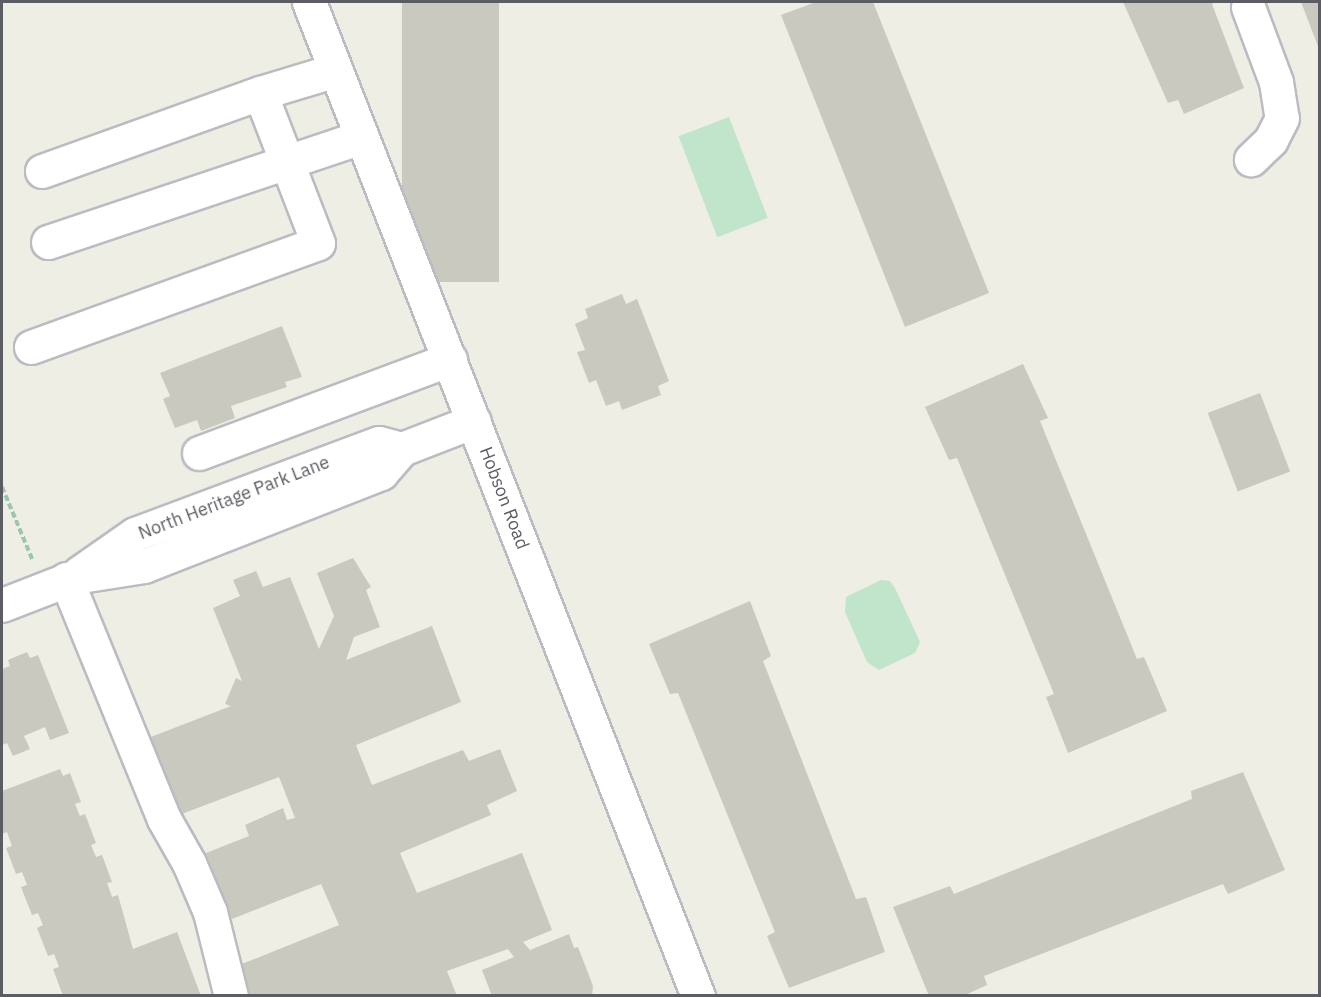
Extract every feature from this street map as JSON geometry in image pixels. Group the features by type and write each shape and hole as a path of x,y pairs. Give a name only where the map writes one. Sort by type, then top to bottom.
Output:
{"street":[{"name":"Hobson Road","path":"309,2 698,996"},
{"path":"1248,7 1276,82 1282,118 1271,140 1251,159"},
{"path":"42,171 260,93 336,70"},
{"path":"32,348 318,243 260,93"},
{"path":"48,242 362,137"},
{"path":"199,453 450,359"},
{"name":"North Heritage Park Lane","path":"2,605 61,582 135,534 379,443 402,449 474,421"},
{"path":"61,582 164,819 189,864 210,912 231,996"}],"path":[{"path":"2,487 61,582"}],"green space":[{"path":"729,117 768,218 717,237 679,136"},
{"path":"881,580 890,581 895,588 920,642 915,653 879,670 867,662 845,612 846,597"}],"building":[{"path":"402,2 499,2 499,282 402,282"},
{"path":"816,2 873,2 989,293 905,327 781,15"},
{"path":"1123,2 1215,2 1212,4 1244,88 1184,114 1178,100 1168,103"},
{"path":"1301,2 1320,2 1320,49 1319,49"},
{"path":"622,294 626,304 637,299 669,381 658,386 661,395 622,410 619,401 606,406 596,380 589,383 577,352 585,350 575,324 588,318 585,309"},
{"path":"282,326 302,377 285,382 287,387 231,406 235,418 201,431 197,420 175,428 163,399 170,396 160,373"},
{"path":"1023,364 1048,418 1040,421 1137,659 1144,657 1167,711 1068,753 1046,697 1054,694 957,458 949,460 925,407"},
{"path":"1260,393 1290,471 1238,491 1208,413"},
{"path":"353,558 371,587 366,590 380,627 354,637 346,660 432,626 461,702 356,745 372,785 463,750 469,761 500,749 517,791 487,805 491,815 400,853 417,893 522,853 552,930 523,942 530,950 569,934 574,948 578,947 593,986 592,996 492,996 482,970 514,957 508,949 447,971 457,996 243,996 232,968 339,925 321,884 232,919 206,853 249,836 245,825 283,808 287,820 295,818 279,777 174,817 143,740 231,706 225,704 236,678 242,681 213,608 240,596 233,580 256,571 263,587 290,577 319,649 334,616 317,573"},
{"path":"750,601 771,656 763,661 856,899 866,897 885,952 789,988 767,936 775,932 678,693 670,694 649,644"},
{"path":"27,652 30,658 38,655 69,733 50,740 45,727 24,736 30,749 13,756 7,743 2,745 2,669 10,666 8,660"},
{"path":"60,769 63,776 70,773 81,802 75,804 80,816 85,814 96,843 91,845 96,857 102,855 112,882 107,883 112,897 118,895 133,949 177,932 201,996 63,996 53,969 59,967 54,954 48,956 37,928 43,925 38,913 32,915 21,887 27,885 22,872 16,874 6,848 12,846 7,832 2,834 2,791"},
{"path":"1243,772 1285,870 1228,894 1223,884 984,976 987,985 963,996 929,996 893,907 950,886 954,894 1192,799 1191,791"}]}
